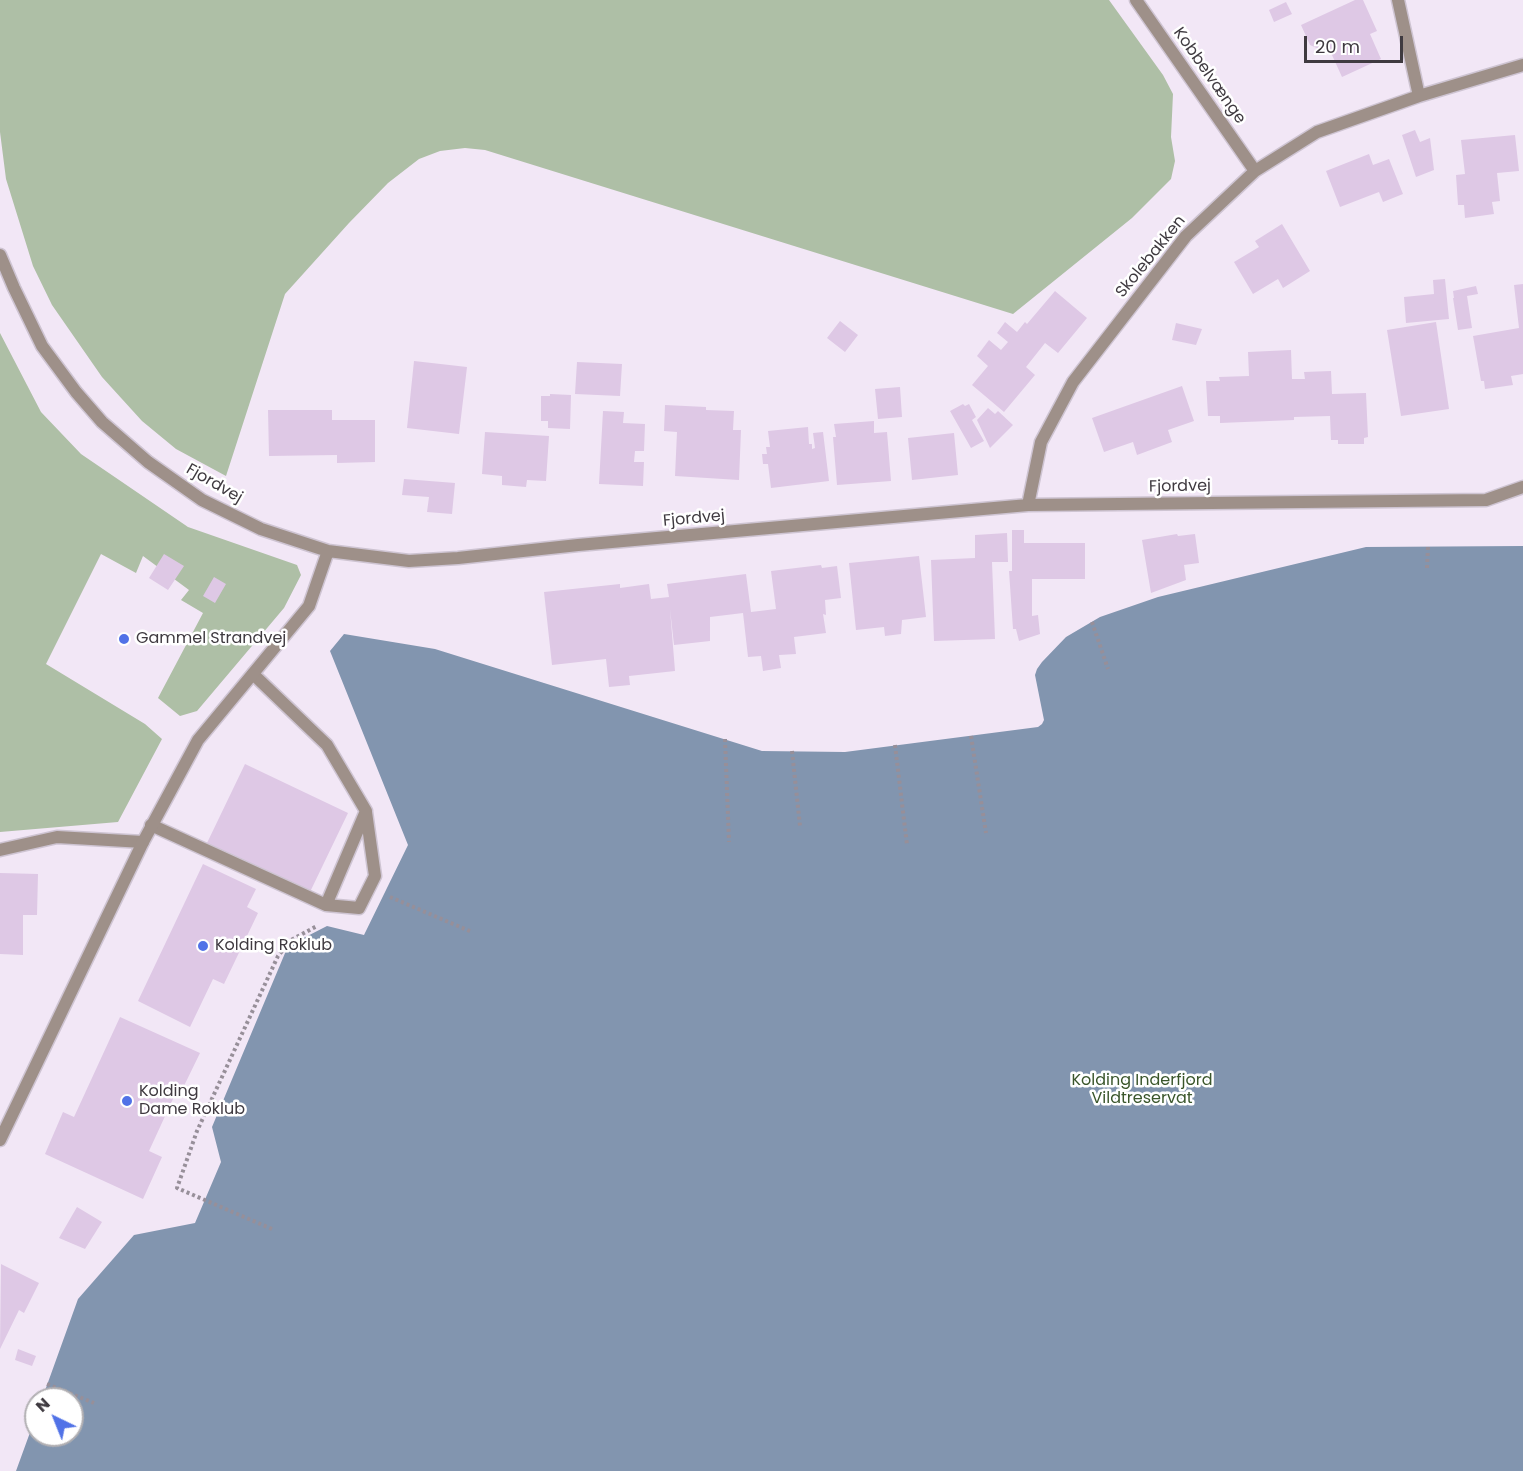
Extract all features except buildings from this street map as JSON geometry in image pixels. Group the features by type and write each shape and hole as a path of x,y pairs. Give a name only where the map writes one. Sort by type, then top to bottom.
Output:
{"street":[{"name":"Kobbelvænge","path":"1136,0 1255,171"},
{"path":"1398,0 1419,96"},
{"name":"Skolebakken","path":"1028,506 1041,442 1073,382 1186,236 1255,171 1317,132 1419,96 1523,66"},
{"name":"Fjordvej","path":"0,255 42,346 76,392 102,422 148,462 202,500 261,529 328,551 409,561 1028,506 1486,500 1523,488"},
{"path":"0,1140 151,825 198,740 309,606 328,551"},
{"path":"151,825 326,905 359,908 375,876 366,811 327,745 253,675"},
{"path":"326,905 366,811"},
{"path":"0,850 57,837 143,842"}],"path":[{"path":"1427,568 1428,547"},
{"path":"1092,622 1108,669"},
{"path":"971,736 986,833"},
{"path":"725,740 729,842"},
{"path":"895,745 907,845"},
{"path":"792,751 800,826"},
{"path":"368,888 472,932"},
{"path":"272,1229 177,1188 197,1131 278,956 291,940 322,924 326,905"},
{"path":"48,1384 94,1403"}],"green space":[{"path":"0,0 1109,0 1163,75 1173,94 1171,137 1175,161 1171,179 1132,218 1013,314 485,150 465,148 440,151 419,159 388,183 285,294 226,476 176,449 142,421 102,377 52,305 33,266 6,179 0,132"},
{"path":"0,333 41,412 81,454 188,527 297,565 301,575 284,608 197,711 180,716 158,698 203,613 181,600 189,590 143,556 136,573 101,554 46,664 145,724 162,739 118,822 0,832"}],"water":[{"name":"Kolding Inderfjord Vildtreservat","path":"1523,546 1523,1471 16,1471 25,1447 84,1447 84,1387 46,1387 78,1299 134,1235 195,1223 221,1162 212,1127 288,946 327,926 364,935 408,845 330,651 344,634 435,649 762,751 845,752 1038,727 1044,720 1035,675 1037,669 1066,637 1100,617 1158,597 1366,547"}],"place":[{"name":"Gammel Strandvej","path":"124,639"},
{"name":"Kolding Roklub","path":"203,946"},
{"name":"Kolding Dame Roklub","path":"127,1101"}]}
